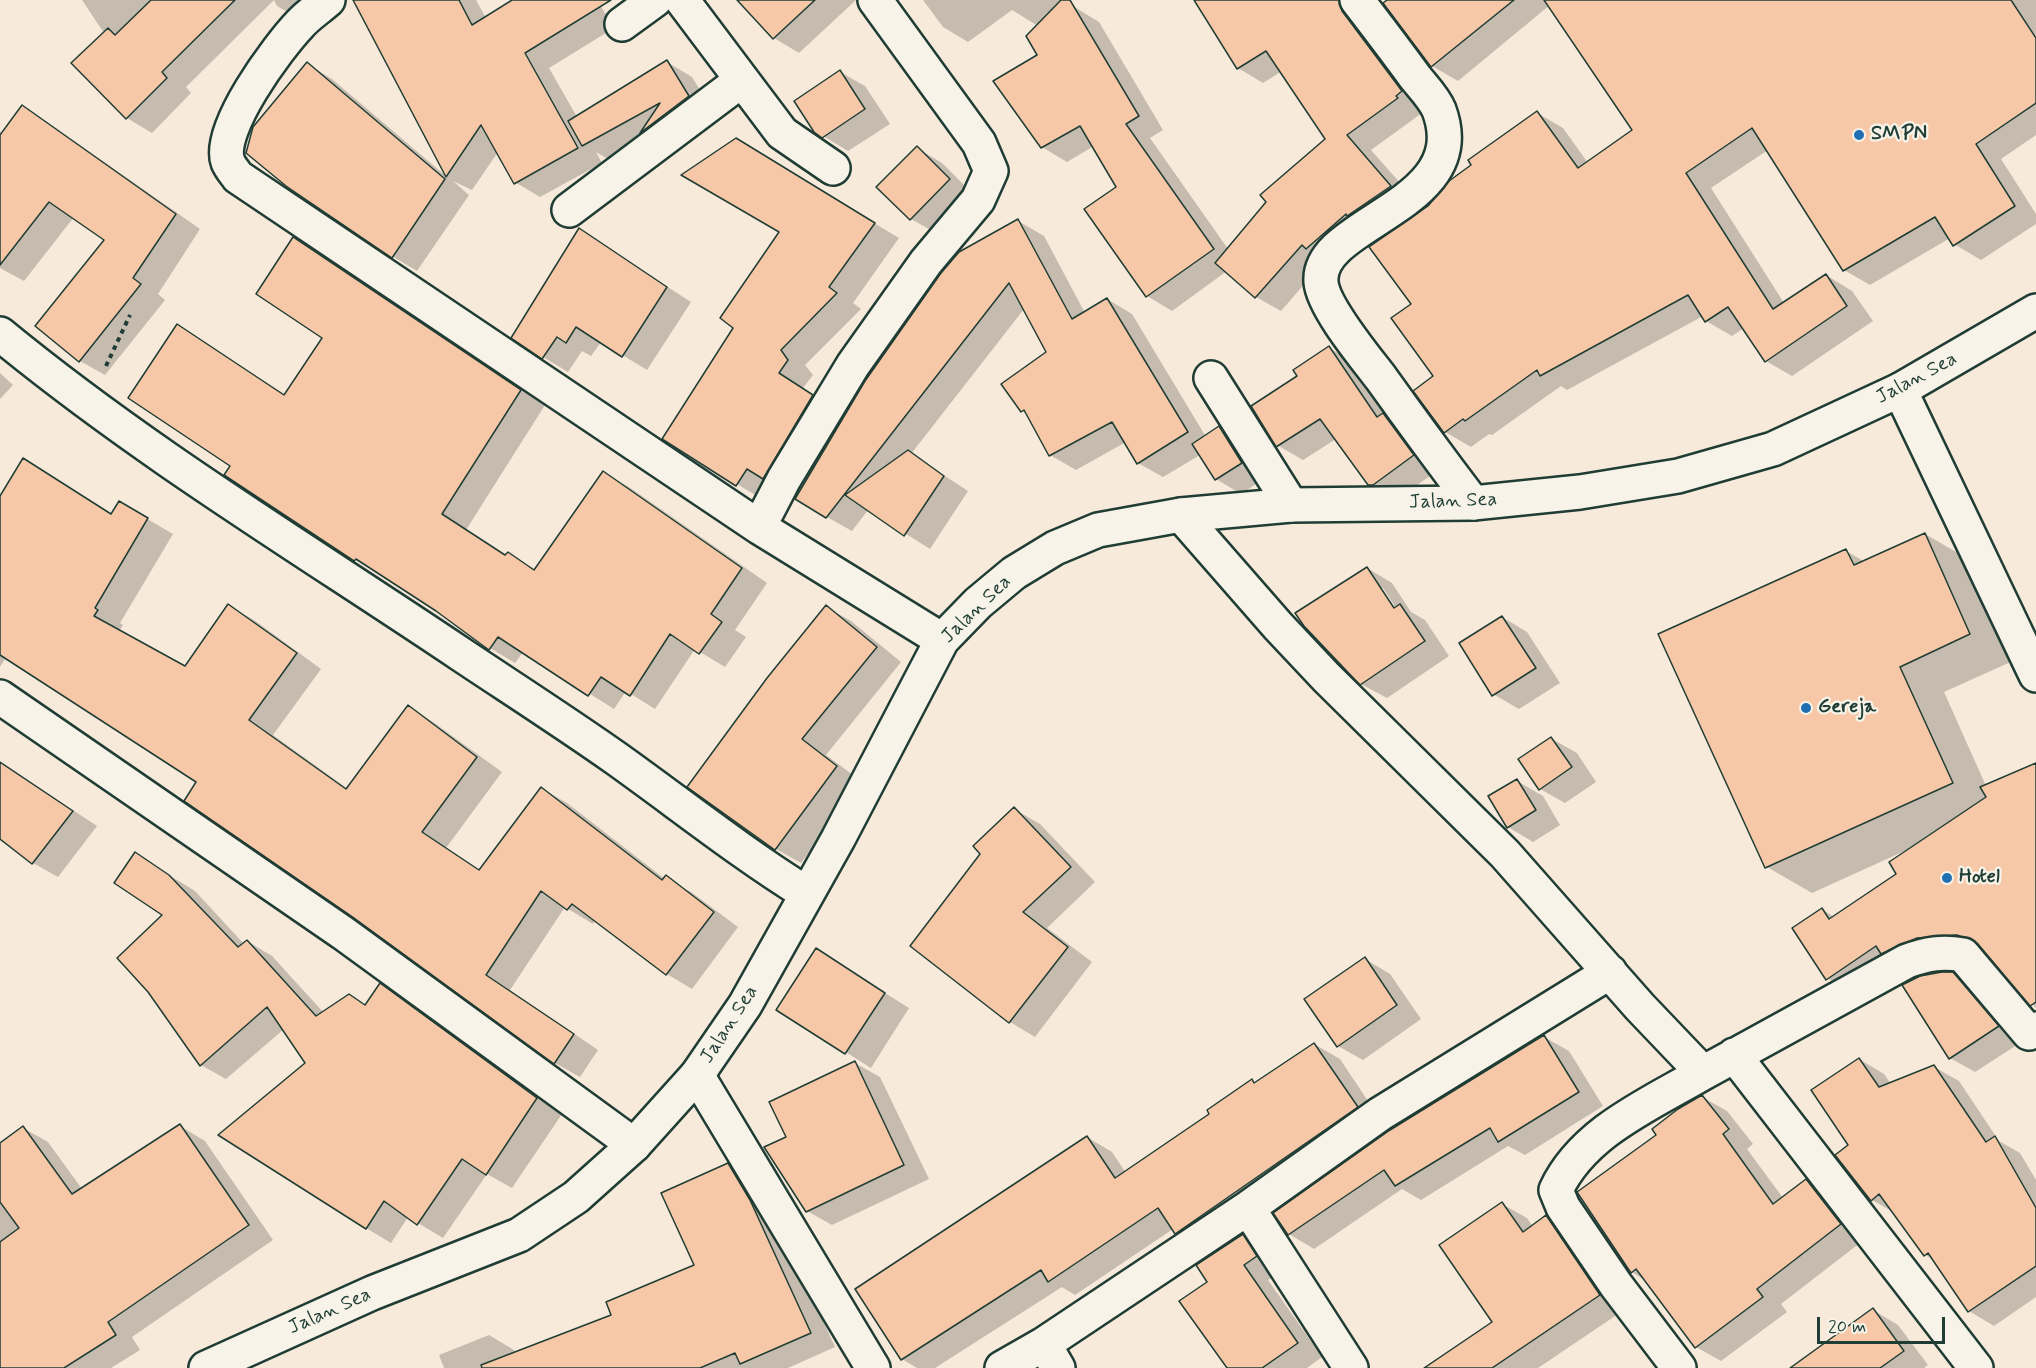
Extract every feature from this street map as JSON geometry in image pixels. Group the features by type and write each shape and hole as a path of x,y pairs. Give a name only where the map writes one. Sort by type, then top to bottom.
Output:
{"street":[{"path":"328,0 302,22 276,52 258,78 233,126 227,149 228,162 238,177 759,527 942,640"},
{"path":"622,24 655,0"},
{"path":"682,0 788,139 833,168"},
{"path":"759,527 784,479 853,365 926,262 978,200 991,171 979,143 875,0"},
{"path":"1357,0 1438,107 1446,133 1444,152 1433,171 1406,200 1338,246 1325,260 1321,282 1333,310 1353,340 1473,503"},
{"path":"569,210 742,80"},
{"name":"Jalan Sea","path":"206,1368 372,1293 519,1235 576,1197 634,1145 697,1075 745,1005 838,839 942,640 978,603 1014,573 1055,548 1098,530 1181,515 1291,505 1473,503 1580,492 1678,476 1773,449 1900,390 2036,311"},
{"path":"0,334 112,423 266,528 416,624 616,758 750,858 806,893"},
{"path":"1211,378 1291,505"},
{"path":"1900,390 2036,675"},
{"path":"1181,515 1302,652 1505,854 1640,1007 1703,1073"},
{"path":"0,697 343,933 634,1145"},
{"path":"1679,1368 1616,1285 1563,1207 1556,1190 1564,1172 1584,1149 1620,1122 1734,1055 1907,961 1931,953 1947,952 1963,955 2034,1035"},
{"path":"1002,1368 1051,1356 1248,1208 1380,1114 1610,972"},
{"path":"1734,1055 1976,1368"},
{"path":"697,1075 873,1368"},
{"path":"1248,1208 1351,1368"}],"path":[{"path":"88,402 130,315"}],"building":[{"path":"151,0 235,0 162,72 167,78 126,119 71,63 108,28 115,35"},
{"path":"353,0 459,0 472,25 512,0 611,0 525,53 578,148 514,184 481,125 446,177"},
{"path":"737,0 815,0 773,39"},
{"path":"1061,0 1070,0 1139,116 1126,124 1214,249 1146,297 1084,209 1116,187 1080,126 1041,148 993,81 1037,55 1026,36"},
{"path":"1194,0 1339,0 1342,11 1402,91 1396,96 1398,98 1347,135 1391,186 1347,216 1346,214 1306,249 1302,245 1255,298 1215,263 1266,202 1260,195 1325,139 1266,51 1237,69"},
{"path":"1387,0 1514,0 1431,67 1383,3"},
{"path":"1544,0 2011,0 2036,38 2036,103 1976,144 2015,206 1953,246 1935,217 1843,271 1752,128 1686,173 1773,309 1826,274 1847,306 1765,362 1728,307 1705,322 1688,295 1540,376 1537,370 1465,421 1463,419 1444,433 1413,391 1433,376 1391,318 1411,304 1369,247 1428,206 1449,181 1471,165 1468,160 1537,111 1578,168 1632,130"},
{"path":"667,60 689,96 640,133 660,103 582,146 568,121"},
{"path":"307,62 445,179 392,258 286,186 246,153 253,127"},
{"path":"840,70 865,109 822,138 814,132 794,101"},
{"path":"22,105 176,214 133,278 141,284 79,362 35,326 104,240 49,202 0,265 0,135"},
{"path":"736,138 875,223 829,287 837,293 781,350 788,360 779,373 813,395 763,479 747,469 736,486 662,439 733,328 720,318 779,232 681,175"},
{"path":"917,146 950,179 910,220 876,187"},
{"path":"1018,219 1072,319 1107,298 1188,432 1137,464 1112,422 1049,456 1024,410 1021,412 1001,384 1046,352 1009,283 826,518 795,499 865,381 941,273 959,252"},
{"path":"579,228 667,287 622,357 576,327 566,343 557,337 542,359 511,338"},
{"path":"293,237 521,390 442,514 505,555 508,552 534,570 603,471 742,568 711,614 722,622 699,654 670,634 630,696 601,677 588,696 498,637 489,650 436,611 356,559 354,561 224,475 230,466 128,398 177,324 284,395 322,338 256,294"},
{"path":"1329,346 1377,417 1383,413 1414,455 1373,485 1368,485 1320,419 1276,447 1251,406 1297,376 1293,370"},
{"path":"1219,426 1242,463 1215,480 1192,444"},
{"path":"908,450 944,476 904,536 845,495"},
{"path":"23,458 111,514 119,501 148,518 95,608 98,610 94,616 185,666 228,604 297,653 249,720 346,789 408,705 477,757 422,832 479,870 541,787 662,880 666,875 714,912 666,975 572,904 567,910 541,891 486,975 574,1034 554,1064 354,918 184,801 196,782 0,655 0,496"},
{"name":"Gereja","path":"1925,533 1970,634 1900,667 1953,783 1765,868 1658,634 1846,549 1854,565"},
{"path":"1367,567 1394,608 1400,604 1425,641 1360,685 1304,626 1295,613"},
{"path":"826,605 877,647 802,739 837,766 775,850 687,787 767,678"},
{"path":"1502,616 1536,668 1492,696 1459,643"},
{"path":"1551,737 1572,767 1539,790 1518,759"},
{"path":"0,762 73,811 32,864 0,839"},
{"path":"2036,763 2036,1002 2030,1006 1977,943 1957,935 1917,938 1881,954 1876,946 1826,980 1792,928 1822,908 1829,919 1896,874 1889,862 1986,797 1980,787"},
{"path":"1517,779 1536,810 1507,828 1488,796"},
{"path":"1014,807 1071,867 1023,912 1068,947 1009,1023 910,946 980,854 973,846"},
{"path":"135,852 169,875 238,947 247,940 316,1016 349,994 365,1005 380,983 537,1098 486,1175 462,1159 417,1225 384,1201 366,1229 218,1135 305,1063 267,1007 200,1066 148,992 117,958 162,915 114,883"},
{"path":"816,948 885,993 845,1054 776,1010"},
{"path":"1365,957 1397,1005 1337,1047 1304,999"},
{"path":"1953,972 1999,1026 1949,1059 1902,985 1920,976"},
{"path":"1544,1035 1579,1092 1498,1142 1490,1128 1395,1186 1384,1170 1288,1235 1273,1213 1390,1130"},
{"path":"1314,1043 1358,1107 1175,1234 1158,1208 1048,1282 1041,1270 901,1360 855,1289 1087,1136 1115,1178 1209,1114 1207,1110 1252,1079 1254,1083"},
{"path":"1859,1058 1879,1087 1934,1065 1986,1142 1995,1136 2036,1208 2036,1266 1968,1312 1928,1253 1924,1256 1879,1194 1871,1201 1835,1155 1848,1145 1811,1090"},
{"path":"855,1061 904,1165 806,1212 764,1147 786,1137 769,1102"},
{"path":"1702,1095 1729,1129 1723,1134 1773,1204 1806,1179 1841,1224 1757,1289 1763,1297 1695,1348 1636,1269 1631,1273 1577,1192 1656,1135 1652,1129 1678,1109"},
{"path":"180,1124 249,1225 108,1322 116,1335 64,1368 0,1368 0,1242 19,1228 0,1202 0,1143 23,1126 72,1194"},
{"path":"728,1163 750,1200 811,1333 740,1364 735,1353 700,1368 482,1368 481,1365 611,1315 606,1302 694,1265 661,1193"},
{"path":"1502,1202 1523,1232 1546,1215 1600,1295 1492,1368 1424,1368 1492,1322 1439,1245"},
{"path":"1243,1234 1257,1256 1244,1265 1298,1343 1262,1368 1227,1368 1179,1301 1207,1282 1196,1265"},
{"path":"1873,1308 1904,1351 1880,1368 1790,1368"}],"place":[{"name":"SMPN","path":"1859,135"},
{"name":"Gereja","path":"1806,708"},
{"name":"Hotel","path":"1947,878"}]}
